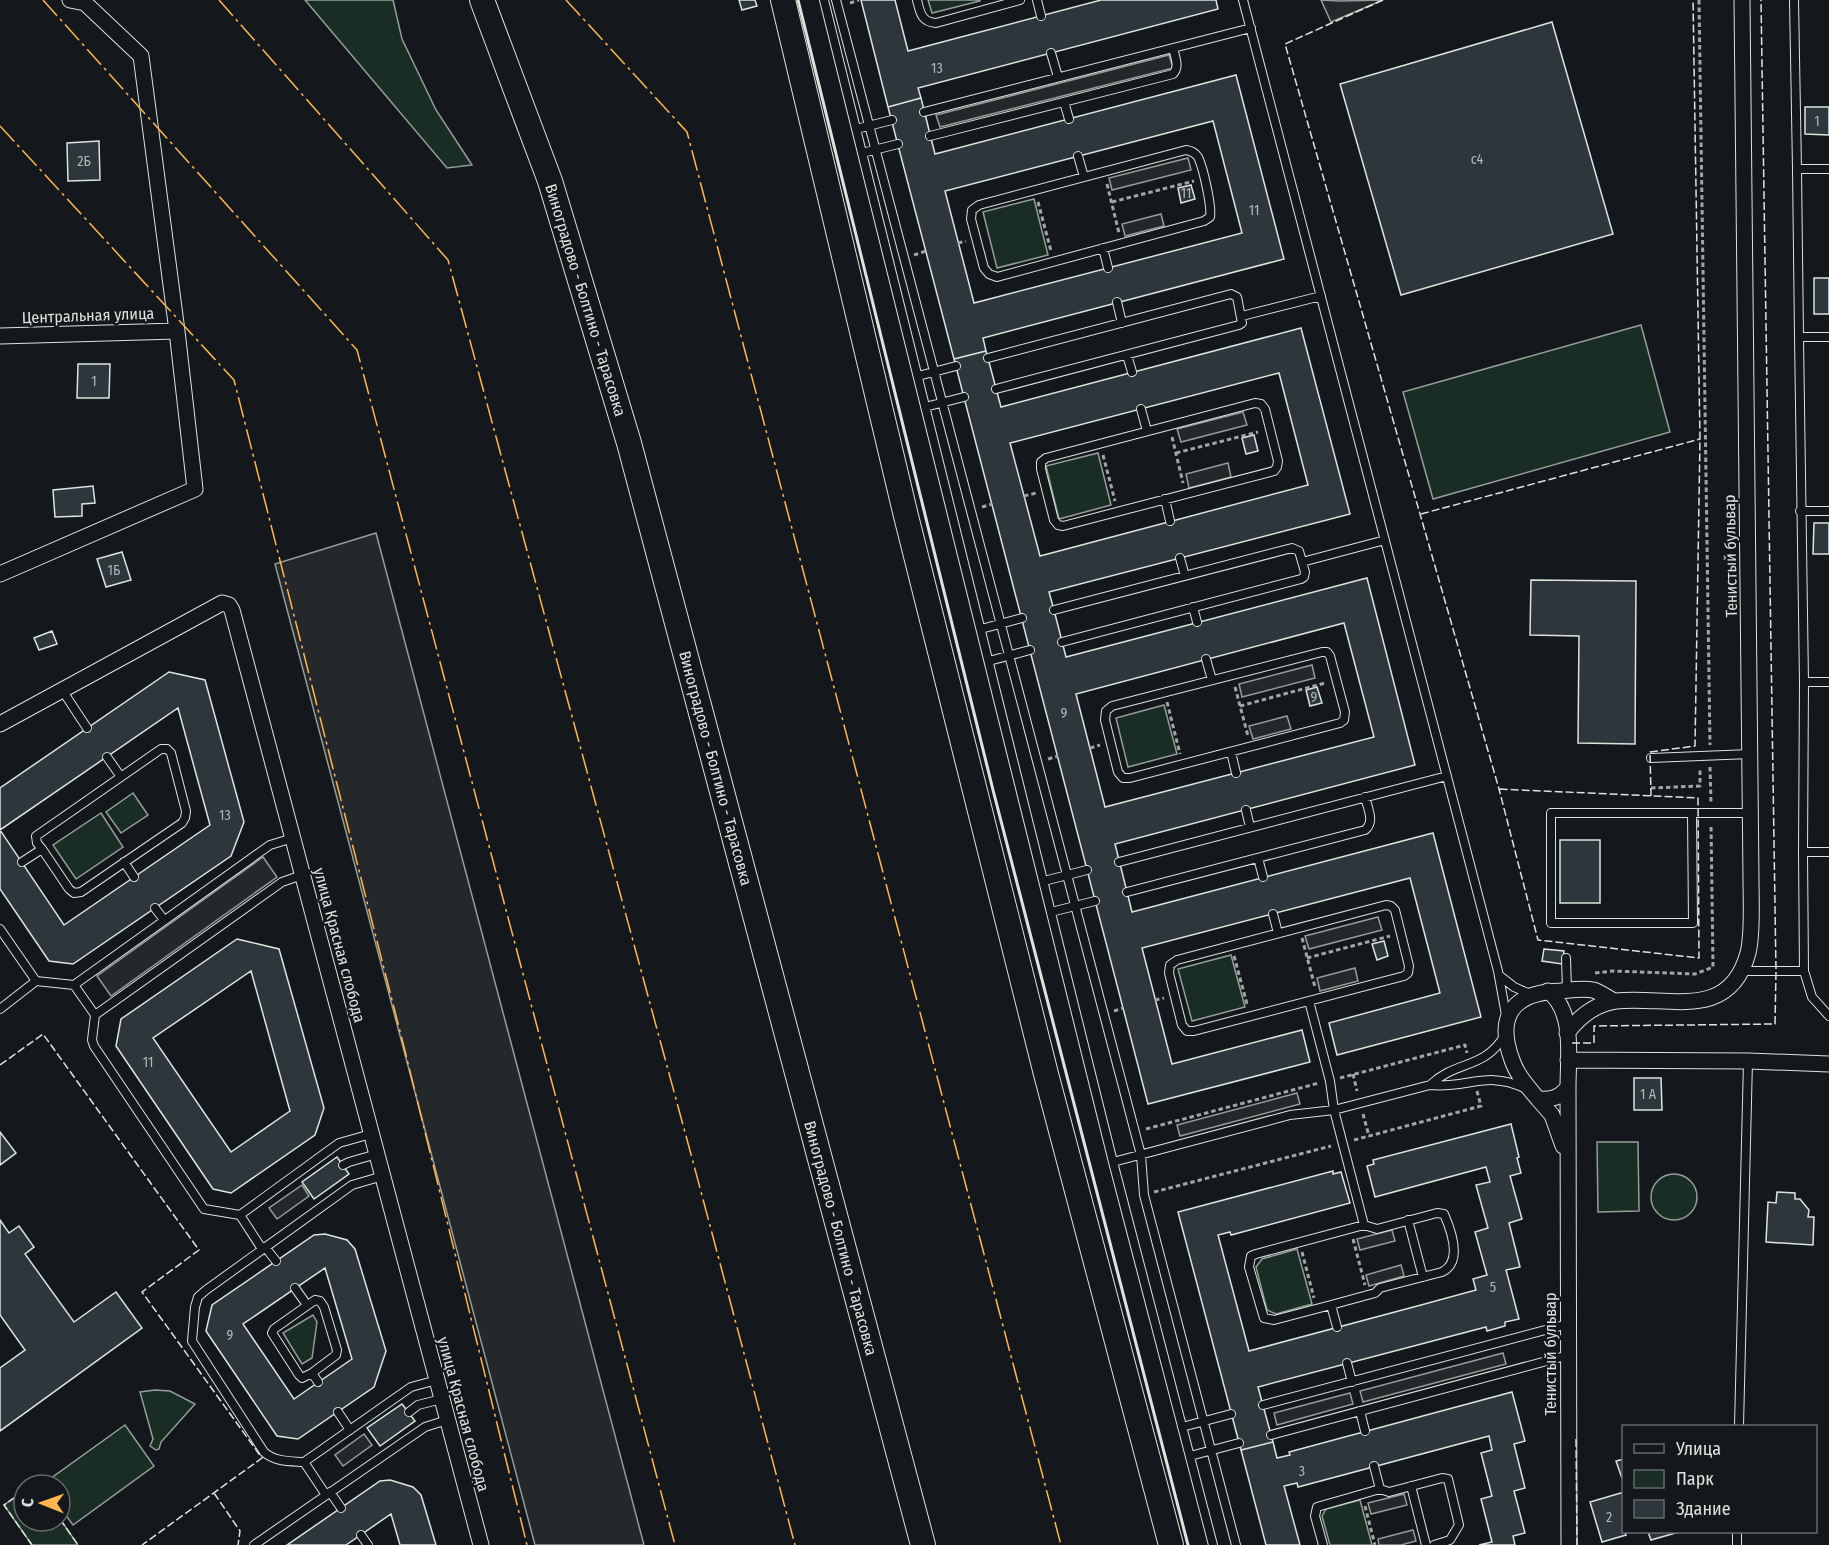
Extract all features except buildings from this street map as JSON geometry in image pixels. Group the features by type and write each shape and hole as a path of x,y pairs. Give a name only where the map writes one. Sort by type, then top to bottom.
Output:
{"main road":[{"name":"Виноградово - Болтино - Тарасовка","path":"482,0 550,181 629,443 923,1545"},
{"path":"783,0 906,516 1034,1027 1171,1545"}],"street":[{"path":"0,574 195,489 141,56 85,1 70,0"},
{"name":"Тенистый бульвар","path":"1567,1033 1590,1011 1614,1001 1698,1001 1716,997 1732,984 1748,952 1751,908 1742,0"},
{"name":"Центральная улица","path":"0,336 177,331"},
{"name":"улица Красная слобода","path":"0,724 222,603 229,605 232,610 481,1545"},
{"name":"Тенистый бульвар","path":"1530,994 1548,991 1567,983 1593,990 1614,1001"},
{"name":"Тенистый бульвар","path":"1548,991 1557,998 1567,1033 1569,1545"},
{"path":"1507,1027 1514,1005 1530,994"},
{"name":"Тенистый бульвар","path":"1507,1027 1512,1060 1523,1081 1552,1115 1568,1163"},
{"path":"1568,1060 1829,1064"},
{"path":"1535,1095 1556,1098 1568,1088"}],"lane":[{"path":"824,0 1113,1162 1213,1545"},
{"path":"836,0 1141,1155 1144,1195 1236,1545"},
{"path":"917,0 922,17 928,22 936,23 1020,0"},
{"path":"1037,0 1041,16"},
{"path":"1243,0 1500,976 1507,1027 1498,1047 1487,1057 1440,1075 1430,1084"},
{"path":"1794,0 1804,682 1803,971 1812,997 1829,1016"},
{"path":"924,112 1251,28"},
{"path":"930,136 1173,74 1177,66 1173,48"},
{"path":"1051,53 1058,77"},
{"path":"1064,102 1069,119"},
{"path":"856,129 892,120"},
{"path":"862,153 898,144"},
{"path":"1186,150 1193,151 1197,156 1211,209 1210,217 1204,221 997,277 989,274 984,268 971,219 972,210 979,205 1084,177 1186,150"},
{"path":"1078,156 1084,177"},
{"path":"1797,169 1829,169"},
{"path":"1103,248 1108,268"},
{"path":"988,358 1232,294 1237,297 1242,316 1242,323 1239,325 996,389"},
{"path":"1242,316 1321,296"},
{"path":"1117,303 1122,323"},
{"path":"1799,337 1829,337"},
{"path":"1127,355 1132,372"},
{"path":"918,376 956,366"},
{"path":"925,407 964,397"},
{"path":"1255,403 1261,404 1265,409 1278,461 1277,467 1274,471 1063,526 1058,525 1054,520 1041,462 1046,458 1169,426 1255,403"},
{"path":"1141,409 1147,431"},
{"path":"1165,499 1170,521"},
{"path":"1800,511 1829,511"},
{"path":"1302,562 1385,540"},
{"path":"1054,610 1292,548 1299,552 1305,572 1301,579 1062,642"},
{"path":"1180,558 1185,576"},
{"path":"1193,607 1197,622"},
{"path":"981,629 1022,618"},
{"path":"988,661 1030,650"},
{"path":"1327,652 1345,712 1344,720 1231,752 1123,778 1118,772 1105,720 1106,711 1112,706 1232,675 1327,652"},
{"path":"1206,659 1212,680"},
{"path":"1804,682 1829,682"},
{"path":"62,690 87,728"},
{"path":"161,749 167,749 171,753 186,811 185,818 182,823 81,892 74,893 37,843 36,836 121,777 161,749"},
{"path":"1231,752 1236,773"},
{"path":"1650,758 1750,754"},
{"path":"107,757 121,777"},
{"path":"1119,862 1447,776"},
{"path":"1127,892 1365,830 1370,826 1371,821 1365,798"},
{"path":"1246,810 1250,827"},
{"path":"1692,813 1693,923 1551,923 1551,813 1692,813 1711,813 1750,813"},
{"path":"0,1009 36,981 74,985 270,845 293,838"},
{"path":"22,862 42,849"},
{"path":"1803,852 1829,852"},
{"path":"1258,858 1263,878"},
{"path":"124,862 134,877"},
{"path":"1044,881 1087,870"},
{"path":"95,1015 282,882 303,875"},
{"path":"1051,912 1095,901"},
{"path":"1386,905 1391,906 1395,910 1401,933 1409,966 1408,973 1404,976 1250,1017 1187,1031 1182,1025 1169,973 1170,965 1177,960 1299,927 1386,905"},
{"path":"155,908 164,920"},
{"path":"1273,914 1278,933"},
{"path":"0,929 36,981"},
{"path":"1566,958 1567,983"},
{"path":"1740,971 1803,971"},
{"path":"1500,976 1514,987 1530,994"},
{"path":"74,985 95,1015 92,1040 94,1046 204,1209 240,1215 339,1143 371,1134"},
{"path":"1314,1000 1334,1110 1364,1225"},
{"path":"1740,1425 1748,1061"},
{"path":"1113,1162 1290,1115 1334,1110 1430,1084 1443,1086 1493,1079 1512,1082 1535,1095"},
{"path":"343,1165 377,1154"},
{"path":"383,1176 352,1185 198,1297 192,1341 264,1452 277,1459 304,1462 411,1387 436,1380"},
{"path":"1437,1213 1444,1214 1454,1249 1453,1261 1447,1269 1380,1288 1375,1293 1274,1320 1264,1318 1249,1267 1251,1256 1364,1225 1377,1228 1437,1213"},
{"path":"240,1215 276,1261"},
{"path":"1408,1220 1423,1277"},
{"path":"295,1288 307,1305"},
{"path":"315,1300 323,1304 337,1350 334,1359 312,1373 306,1377 298,1375 272,1333 274,1329 315,1300"},
{"path":"1332,1305 1337,1327"},
{"path":"1263,1405 1568,1324"},
{"path":"1271,1435 1569,1356"},
{"path":"1347,1363 1352,1382"},
{"path":"312,1373 318,1382"},
{"path":"409,1412 418,1405 442,1399"},
{"path":"1360,1411 1365,1431"},
{"path":"338,1412 350,1430"},
{"path":"1182,1426 1231,1414"},
{"path":"254,1545 425,1427 447,1420"},
{"path":"1190,1456 1239,1443"},
{"path":"304,1462 341,1508"},
{"path":"1374,1466 1380,1489"},
{"path":"1323,1545 1315,1516 1317,1507 1380,1489 1389,1492 1442,1478 1448,1479 1459,1525 1450,1540 1434,1545"},
{"path":"1411,1486 1426,1545"},
{"path":"361,1535 368,1545"}],"path":[{"path":"1567,983 1613,971 1695,974 1713,967 1699,0"},
{"path":"1104,172 1122,243"},
{"path":"1112,202 1203,178"},
{"path":"1035,190 1053,262"},
{"path":"1169,426 1186,494"},
{"path":"1176,453 1270,429"},
{"path":"1100,444 1117,512"},
{"path":"1232,675 1250,747"},
{"path":"1240,706 1337,680"},
{"path":"1164,693 1183,764"},
{"path":"1651,788 1700,786 1699,756"},
{"path":"1299,927 1314,1000"},
{"path":"1307,958 1401,933"},
{"path":"1232,945 1250,1017"},
{"path":"1135,1132 1465,1045"},
{"path":"1353,1074 1357,1091"},
{"path":"1144,1195 1481,1106 1476,1087"},
{"path":"1363,1112 1369,1136"},
{"path":"1350,1229 1368,1295"},
{"path":"1299,1242 1317,1309"},
{"path":"1362,1494 1375,1545"}],"green space":[{"path":"305,0 393,0 402,39 436,110 472,165 447,168"},
{"path":"928,0 980,0 980,1 932,13"},
{"path":"1034,199 1048,255 997,268 983,212"},
{"path":"1641,325 1670,432 1433,499 1403,392"},
{"path":"1098,453 1111,505 1059,519 1046,466"},
{"path":"1164,705 1177,754 1128,767 1116,718"},
{"path":"133,793 148,815 121,833 106,812"},
{"path":"101,813 123,847 76,879 53,845"},
{"path":"1231,955 1245,1007 1192,1021 1178,969"},
{"path":"1597,1142 1638,1142 1639,1211 1598,1212"},
{"path":"1674,1174 1690,1181 1697,1197 1690,1213 1674,1220 1658,1213 1651,1197 1658,1181"},
{"path":"1297,1249 1312,1304 1276,1314 1267,1310 1256,1267 1262,1259"},
{"path":"313,1315 317,1322 312,1358 302,1364 283,1333"},
{"path":"170,1391 195,1404 156,1450 150,1446 153,1439 140,1392"},
{"path":"125,1425 154,1466 73,1525 72,1473 58,1473"},
{"path":"12,1499 12,1516 4,1505"},
{"path":"1360,1500 1372,1545 1330,1545 1322,1516 1326,1509"},
{"path":"24,1533 70,1533 78,1545 32,1545"}],"shaded area":[{"path":"1321,0 1340,1 1383,0 1331,22"},
{"path":"1169,55 1173,68 940,127 936,115"},
{"path":"1188,158 1191,170 1112,190 1109,178"},
{"path":"1161,214 1164,226 1125,236 1122,224"},
{"path":"1243,412 1247,425 1181,442 1177,429"},
{"path":"1228,463 1231,477 1189,488 1186,474"},
{"path":"376,533 644,1545 535,1545 275,564"},
{"path":"1312,665 1315,678 1242,697 1239,684"},
{"path":"1287,716 1291,729 1253,739 1249,726"},
{"path":"263,857 277,877 111,996 97,976"},
{"path":"1378,917 1382,930 1309,949 1305,936"},
{"path":"1355,968 1358,981 1320,991 1317,978"},
{"path":"1297,1093 1300,1104 1180,1136 1177,1125"},
{"path":"302,1185 309,1196 277,1219 269,1208"},
{"path":"1392,1230 1395,1241 1360,1250 1357,1239"},
{"path":"1401,1265 1404,1276 1369,1286 1366,1275"},
{"path":"1503,1353 1506,1364 1363,1402 1360,1391"},
{"path":"1350,1393 1353,1404 1277,1425 1274,1413"},
{"path":"364,1434 372,1445 343,1466 335,1455"},
{"path":"1404,1494 1407,1505 1371,1514 1368,1503"},
{"path":"1413,1530 1416,1541 1401,1545 1379,1545 1378,1539"}],"fence":[{"path":"1383,0 1285,44 1499,789 1538,940 1699,958 1698,798 1499,789"},
{"path":"1651,796 1650,752 1695,746 1700,439 1693,0"},
{"path":"1572,1043 1594,1043 1594,1026 1775,1024 1761,0"},
{"path":"1421,514 1700,439"},
{"path":"0,1065 43,1034 199,1250 142,1292 262,1458 142,1545"},
{"path":"1576,1439 1577,1545"},
{"path":"214,1493 240,1531 238,1545"},
{"path":"12,1499 4,1505 12,1516"},
{"path":"24,1533 32,1545"},
{"path":"70,1533 78,1545"}],"wall":[{"path":"798,0 993,790 1188,1545"}],"power":[{"path":"43,0 357,350 675,1545"},
{"path":"219,0 448,260 795,1545"},
{"path":"566,0 687,132 1061,1545"},
{"path":"0,126 234,380 404,1047 527,1545"}]}
